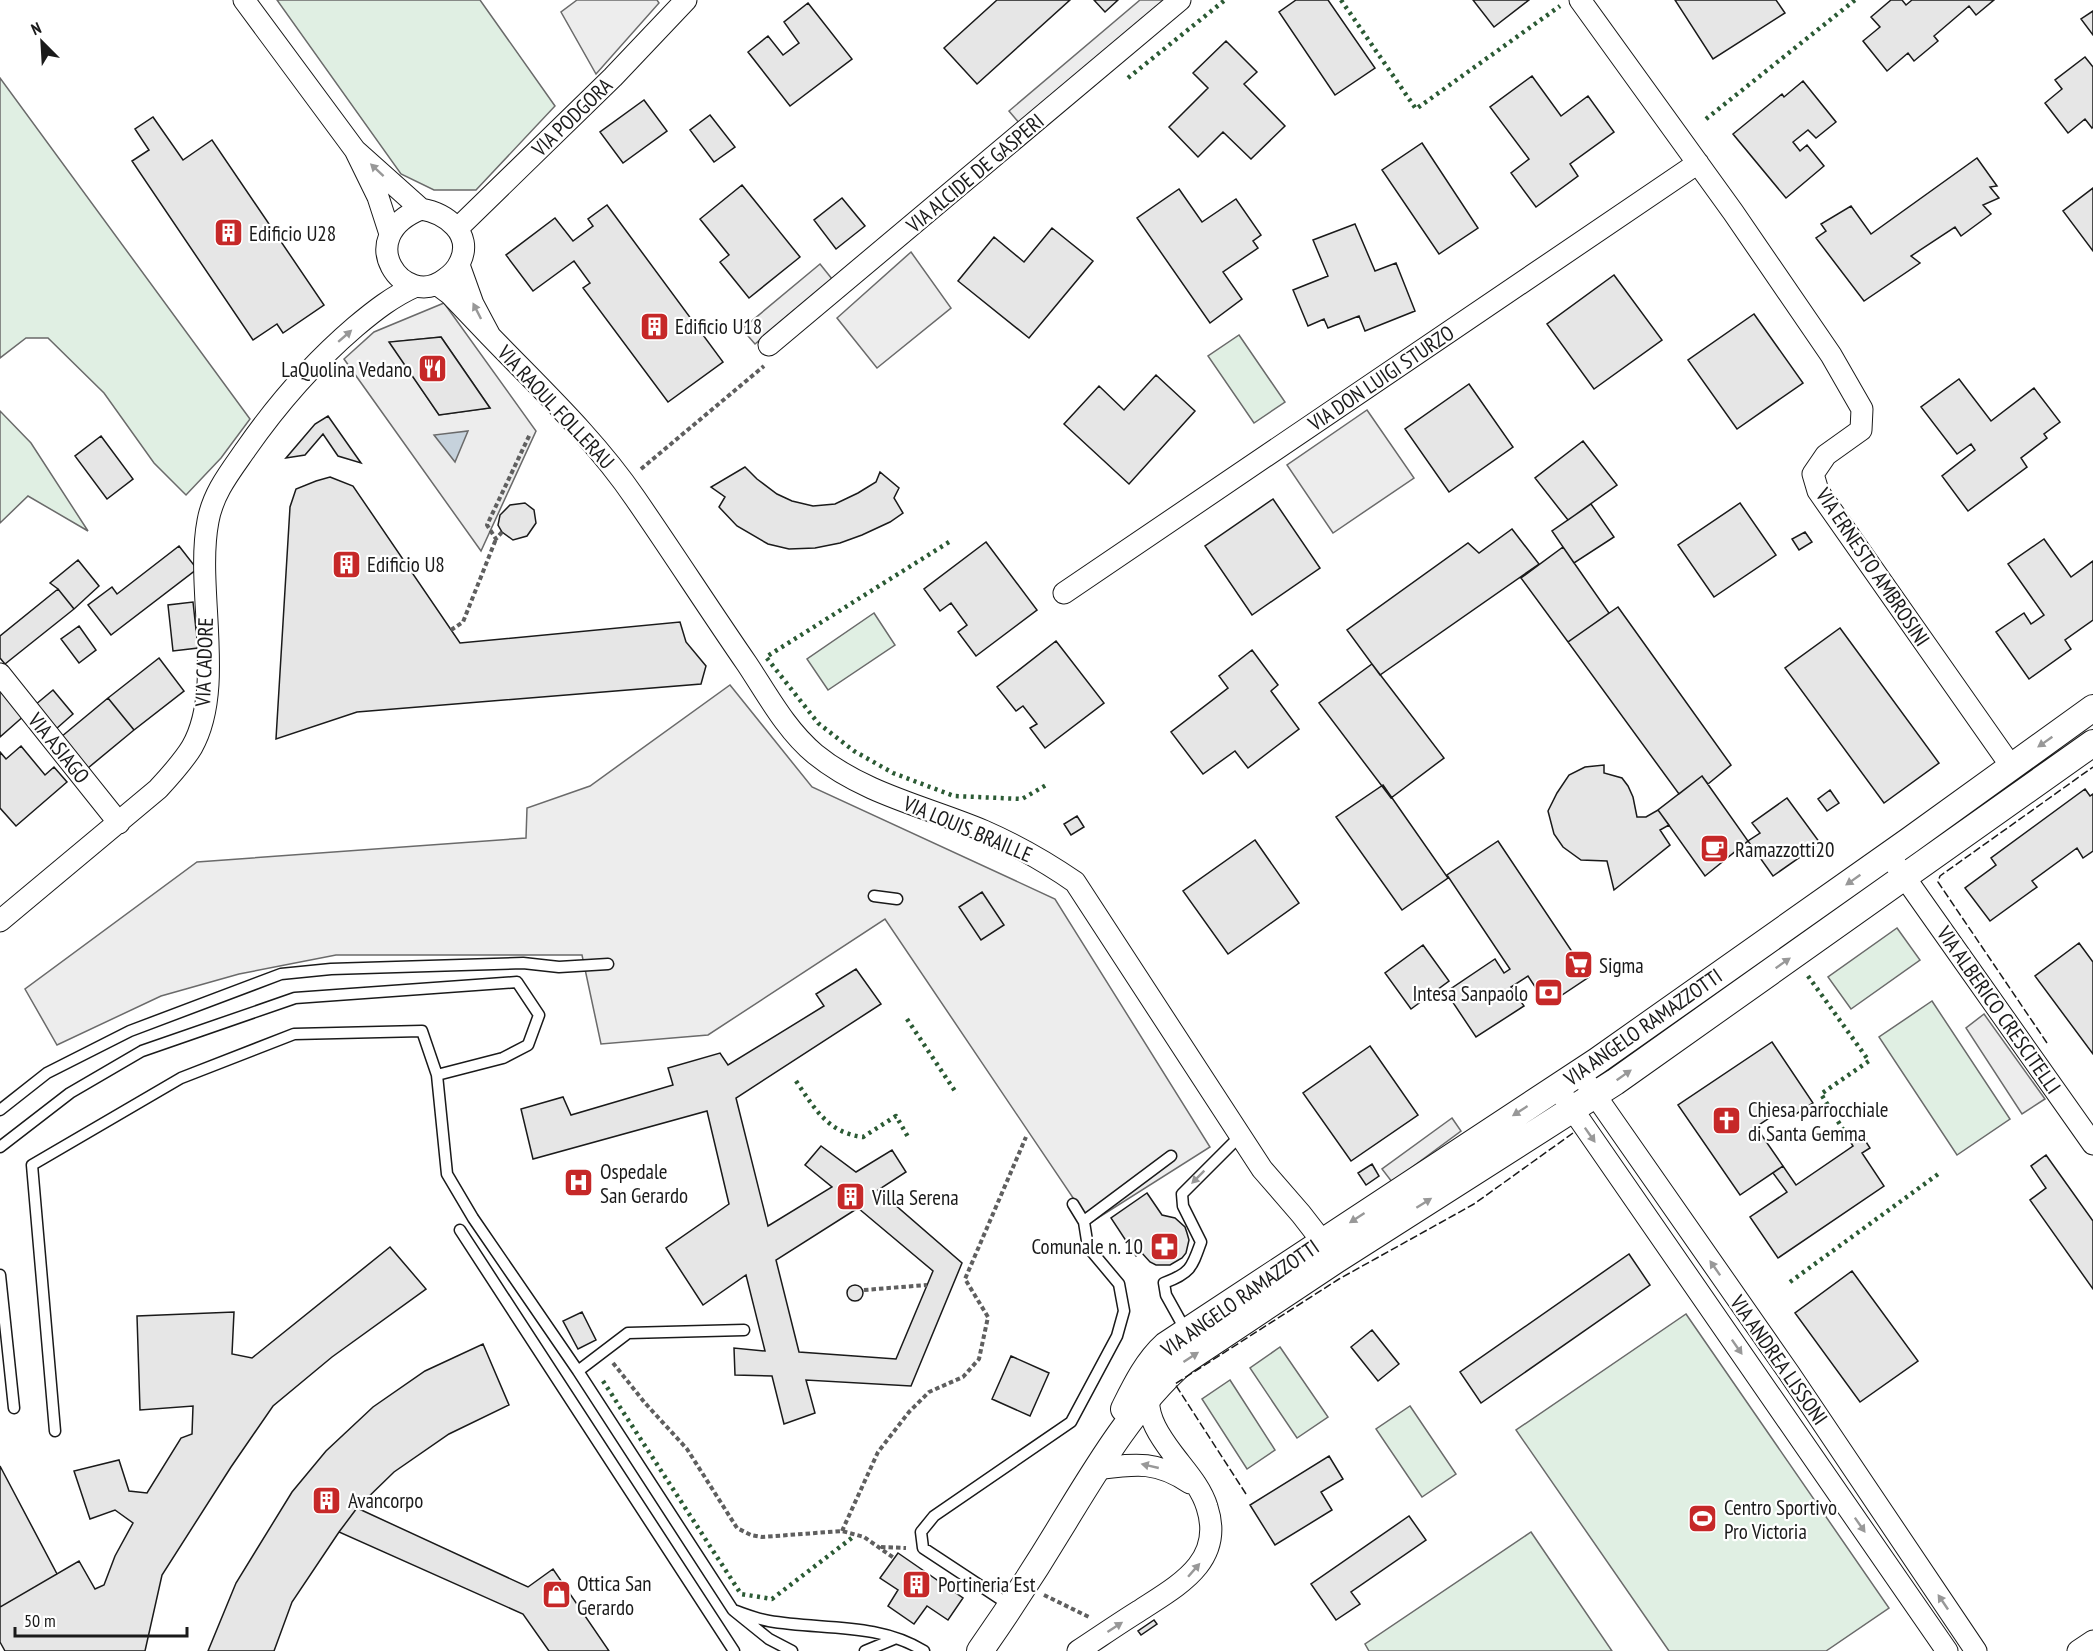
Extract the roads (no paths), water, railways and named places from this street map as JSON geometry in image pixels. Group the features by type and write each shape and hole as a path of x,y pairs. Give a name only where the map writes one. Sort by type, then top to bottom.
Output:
{"street":[{"path":"244,0 355,150 378,197 390,234"},
{"name":"VIA ALCIDE DE GASPERI","path":"769,345 1180,0"},
{"path":"1580,0 1698,164"},
{"name":"VIA PODGORA","path":"458,228 613,77 683,1"},
{"path":"355,150 421,209"},
{"name":"VIA DON LUIGI STURZO","path":"1064,593 1698,164"},
{"name":"VIA ERNESTO AMBROSINI","path":"1698,164 1734,212 1824,346 1862,409 1861,430 1826,455 1813,474 1818,491 2011,766"},
{"path":"421,209 436,211 458,228 463,244 463,255 459,265 438,285 416,286 403,281 393,269 388,256 387,243 395,225 408,214 421,209"},
{"name":"VIA RAOUL FOLLERAU","path":"459,265 473,304 490,336"},
{"name":"VIA RAOUL FOLLERAU","path":"438,285 450,294 588,437 624,483 663,540"},
{"name":"VIA CADORE","path":"0,921 158,789 178,767 193,745 206,706 208,667 205,570 208,521 214,498 275,408 313,365 377,309 416,286"},
{"name":"VIA LOUIS BRAILLE","path":"663,540 784,720 814,754 842,772 893,798 984,831 1036,856 1075,882 1262,1169 1329,1250"},
{"name":"VIA ASIAGO","path":"0,674 118,823"},
{"name":"VIA ANGELO RAMAZZOTTI","path":"1096,1469 1149,1396 1165,1378 1329,1250 2093,708"},
{"name":"VIA ANGELO RAMAZZOTTI","path":"1096,1469 1147,1366 1156,1354 1186,1331 1595,1095 2093,743"},
{"name":"VIA ALBERICO CRESCITELLI","path":"1888,855 2093,1144"},
{"name":"VIA ANDREA LISSONI","path":"1579,1072 1789,1373 1976,1651"},
{"name":"VIA ANDREA LISSONI","path":"1556,1087 1947,1651"},
{"path":"1078,1651 1177,1587 1195,1570 1207,1551 1210,1540 1208,1508 1151,1417 1148,1405 1149,1396"},
{"path":"980,1651 1018,1596 1096,1469 1136,1464 1151,1466 1184,1479 1198,1489"},
{"path":"2078,1651 2093,1641"}],"lane":[{"path":"874,896 897,899"},
{"path":"0,1110 47,1073 129,1031 281,974 331,969 523,963 559,967 608,964"},
{"path":"0,1147 70,1093 142,1051 295,998 517,982 539,1016 528,1045 503,1058 437,1075"},
{"path":"56,1431 32,1165 181,1078 294,1034 422,1031 437,1075 447,1174 473,1218 578,1371 733,1610 769,1639 792,1651"},
{"path":"1186,1331 1166,1295 1164,1283 1182,1276 1193,1264 1201,1242 1184,1206 1182,1194 1240,1136"},
{"path":"1084,1221 1171,1156"},
{"path":"1018,1596 923,1548 921,1532 933,1516 1071,1422 1117,1336 1124,1311 1119,1284 1088,1247 1084,1221 1073,1204"},
{"path":"460,1230 734,1651"},
{"path":"0,1275 14,1408"},
{"path":"578,1371 628,1333 744,1330"},
{"path":"733,1610 767,1621 862,1629 912,1643 924,1651"},
{"path":"865,1651 894,1639"}],"place":[{"name":"Edificio U28","path":"228,233"},
{"name":"Edificio U18","path":"654,326"},
{"name":"LaQuolina Vedano","path":"433,369"},
{"name":"Edificio U8","path":"346,564"},
{"name":"Ramazzotti20","path":"1714,849"},
{"name":"Sigma","path":"1578,965"},
{"name":"Intesa Sanpaolo","path":"1549,993"},
{"name":"Chiesa parrocchiale di Santa Gemma","path":"1727,1121"},
{"name":"Ospedale San Gerardo","path":"579,1183"},
{"name":"Villa Serena","path":"851,1197"},
{"name":"Comunale n. 10","path":"1164,1246"},
{"name":"Avancorpo","path":"327,1500"},
{"name":"Centro Sportivo Pro Victoria","path":"1703,1519"},
{"name":"Portineria Est","path":"917,1584"},
{"name":"Ottica San Gerardo","path":"556,1595"}]}
